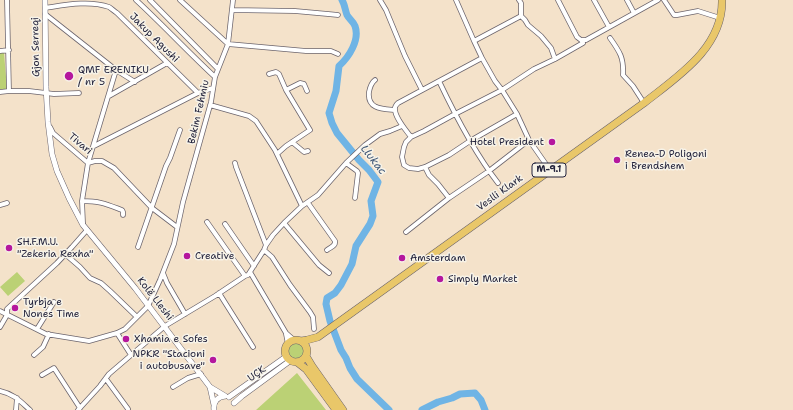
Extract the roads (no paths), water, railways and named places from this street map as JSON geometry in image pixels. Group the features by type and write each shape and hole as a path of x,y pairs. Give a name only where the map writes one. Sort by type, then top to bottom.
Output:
{"main road":[{"name":"Veslli Klark","path":"294,342 307,340 318,336 681,74 713,38 720,18 722,0"},
{"name":"Veslli Klark","path":"307,353 318,336"},
{"path":"336,410 306,369 292,359 286,350 294,342 306,345 307,353 312,366 342,410"},
{"name":"M-9.1","path":"292,359 302,360 307,353"}],"street":[{"path":"7,0 9,91"},
{"name":"Gjon Serreqi","path":"45,0 46,94"},
{"path":"136,0 215,77"},
{"path":"150,0 218,69"},
{"path":"180,0 228,44 331,52 338,54"},
{"name":"Bekim Fehmiu","path":"117,333 148,306 174,244 177,227 210,105 215,77 228,44 233,0"},
{"path":"380,0 386,10 405,56 422,90"},
{"path":"456,0 482,58 516,114 529,140 550,170"},
{"path":"520,0 521,16 551,48 555,59"},
{"path":"558,0 577,38 581,40 586,40 658,0"},
{"path":"594,0 609,27"},
{"path":"627,0 634,13"},
{"path":"664,0 674,15 698,10 720,18"},
{"name":"Jakup Agushi","path":"45,11 81,3 94,3 109,8 117,13 198,93"},
{"path":"232,10 295,11 338,15"},
{"path":"45,11 116,70 135,82"},
{"path":"474,41 521,16"},
{"path":"610,38 619,51 623,61 624,75 644,102"},
{"path":"516,114 425,168 409,168 404,165 402,157 404,147 406,142 411,137 502,90 534,69 555,59 583,42 581,40"},
{"path":"0,51 9,50"},
{"path":"394,110 398,103 482,58"},
{"path":"109,96 167,63"},
{"path":"83,225 82,201 88,163 116,70"},
{"path":"269,74 276,72 279,74 286,90 310,128 310,131 286,146 277,154"},
{"path":"375,80 369,90 368,98 371,104 375,107 394,110"},
{"path":"439,82 470,141 498,183"},
{"path":"286,90 300,83 304,84 307,91"},
{"path":"94,146 198,93 213,88"},
{"path":"0,92 29,91 46,94 79,93"},
{"path":"46,94 48,122"},
{"path":"210,105 249,116 256,121 277,154 302,206"},
{"path":"394,110 402,126 411,137"},
{"name":"Tivari","path":"48,122 53,133 88,163 102,161 114,168 152,208 177,227"},
{"name":"Kolë Lleshi","path":"48,122 52,154 57,171 83,225 165,326 210,387"},
{"path":"42,375 54,368 79,409 109,374 165,326 248,275 266,245 284,223 302,206 318,195 365,145 380,134 390,132 402,126"},
{"path":"138,247 180,130"},
{"path":"406,232 448,198 489,171 529,140"},
{"path":"292,142 304,152 308,151"},
{"path":"348,162 358,173 355,198"},
{"path":"235,165 266,245"},
{"path":"425,168 448,198"},
{"path":"82,201 103,202 122,210 123,215"},
{"path":"0,205 7,202"},
{"path":"308,203 335,240 335,244 327,250"},
{"path":"207,222 245,276"},
{"path":"284,223 319,265 328,273"},
{"path":"225,224 254,266"},
{"path":"0,327 7,315 7,309 66,254 87,230"},
{"path":"264,250 272,257 310,312 313,317 314,329"},
{"path":"66,254 90,278 101,283 137,317"},
{"path":"163,272 167,283 185,314"},
{"path":"250,272 286,334 294,342"},
{"path":"219,293 253,347"},
{"path":"37,329 54,302"},
{"path":"0,311 49,334 89,341 117,333 131,355"},
{"path":"34,355 43,347 49,334"},
{"name":"UÇK","path":"214,408 215,401 218,398 227,397 292,359"},
{"name":"UÇK","path":"234,403 292,359"},
{"path":"173,387 188,378 201,374"},
{"path":"106,379 128,409"},
{"path":"210,387 234,403 234,410"},
{"path":"210,387 214,408"},
{"path":"0,391 11,394 30,410"},
{"path":"16,410 17,398"}],"waterway":[{"name":"Llukac","path":"342,0 347,15 355,26 356,37 353,48 339,66 336,91 329,113 337,133 378,182 371,201 373,216 370,224 356,246 352,264 341,285 335,293 327,298 326,304 330,321 341,350 350,368 357,379 389,410"},
{"name":"Llukac","path":"422,410 460,394 475,393 481,400 485,410"}],"place":[{"name":"QMF ERENIKU / nr 5","path":"69,76"},
{"name":"Hotel President","path":"552,142"},
{"name":"Renea-D Poligoni i Brendshem","path":"617,160"},
{"name":"SH.F.M.U. \"Zekeria Rexha\"","path":"9,248"},
{"name":"Creative","path":"187,256"},
{"name":"Amsterdam","path":"402,258"},
{"name":"Simply Market","path":"440,279"},
{"name":"Tyrbja e Nones Time","path":"15,308"},
{"name":"Xhamia e Sofes","path":"126,339"},
{"name":"NPKR \"Stacioni i autobusave\"","path":"213,360"}]}
